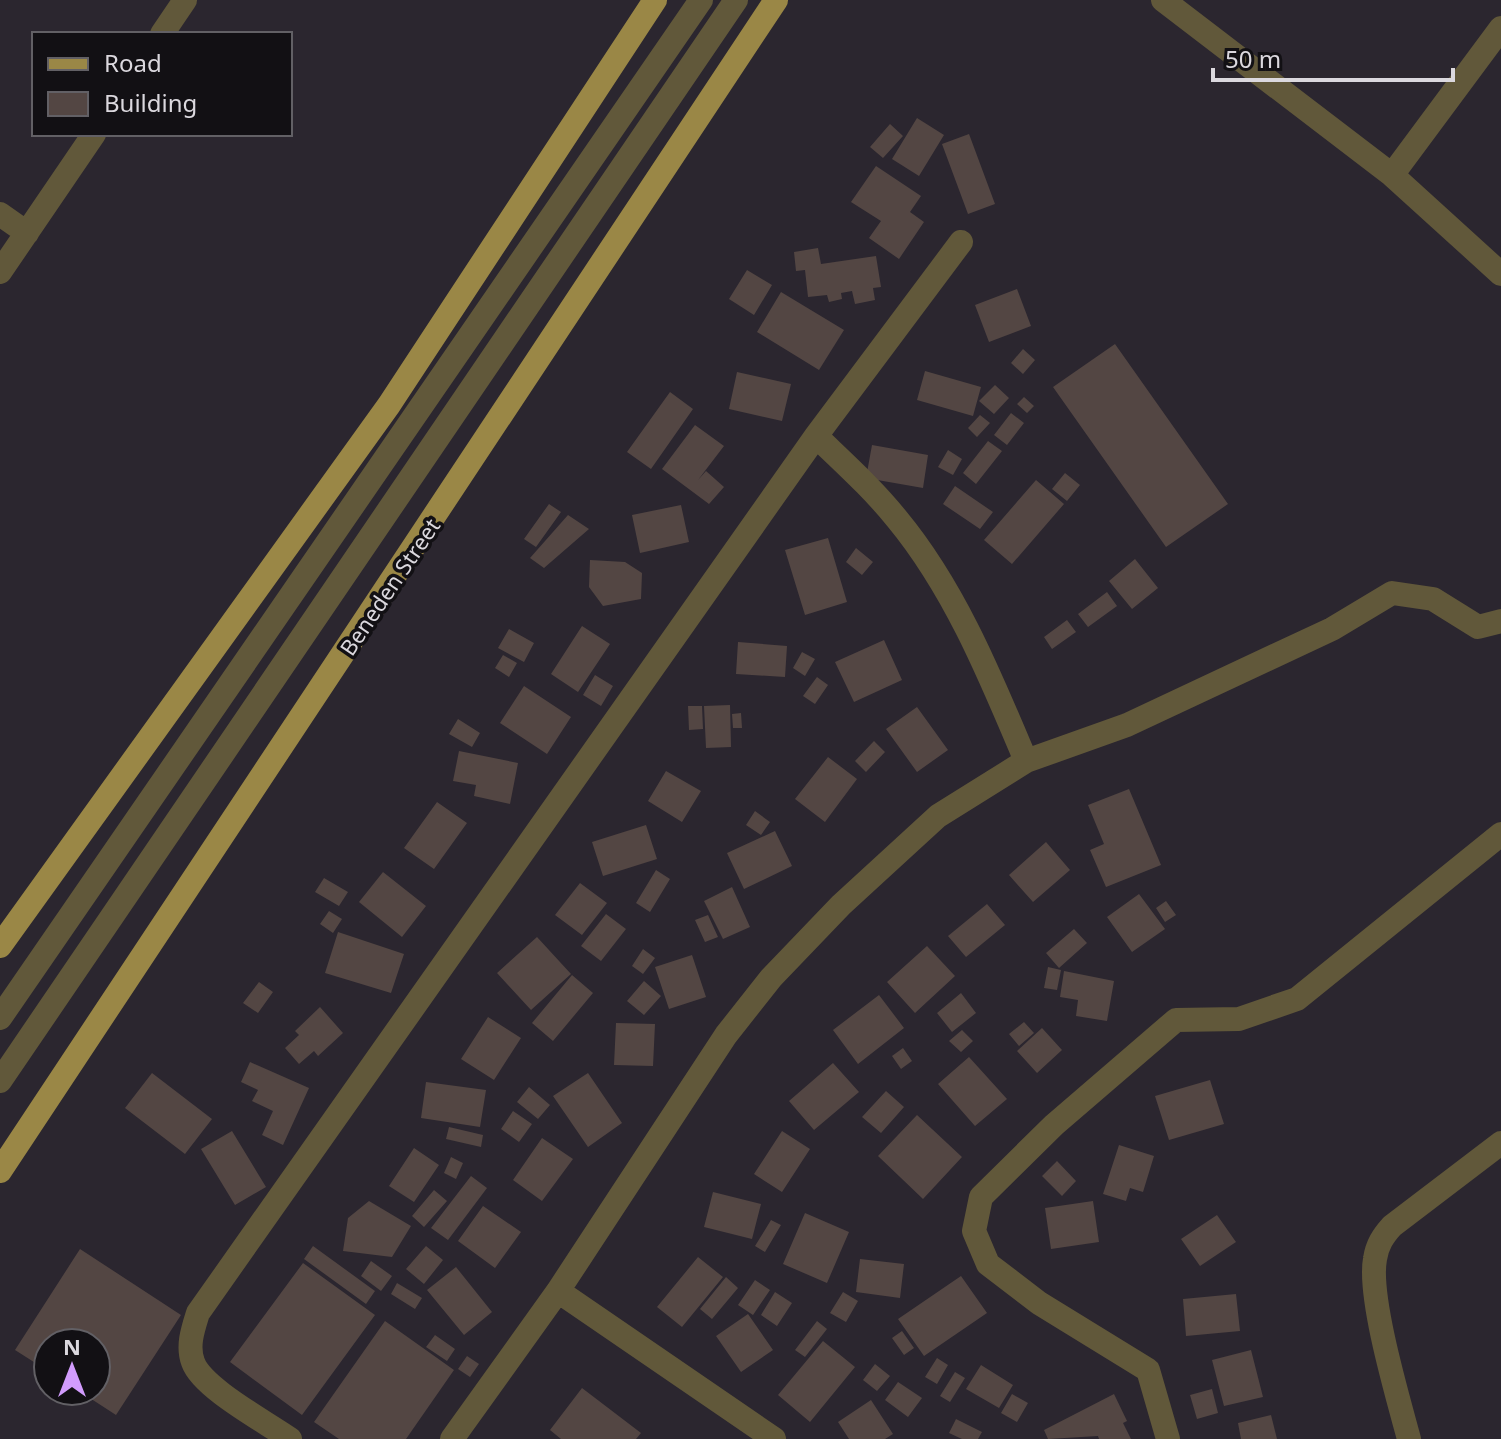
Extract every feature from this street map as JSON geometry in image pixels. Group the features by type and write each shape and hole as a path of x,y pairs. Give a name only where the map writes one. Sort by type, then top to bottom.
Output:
{"main road":[{"path":"0,946 389,405 655,0"},
{"name":"Beneden Street","path":"0,1171 776,0"}],"street":[{"path":"163,32 185,0"},
{"path":"0,1018 701,0"},
{"path":"0,1081 736,0"},
{"path":"1163,0 1392,175 1501,274"},
{"path":"1392,175 1501,28"},
{"path":"0,272 93,136"},
{"path":"0,214 27,233"},
{"path":"290,1439 206,1380 193,1362 190,1337 198,1313 816,436 961,242"},
{"path":"816,436 875,493 921,550 989,675 1026,761"},
{"path":"452,1439 558,1291 726,1035 771,978 841,905 938,816 1026,761 1127,725 1332,629 1392,593 1433,599 1478,627 1501,621"},
{"path":"1168,1439 1148,1370 1039,1303 988,1264 974,1231 981,1197 1054,1125 1176,1020 1239,1019 1297,999 1501,834"},
{"path":"1409,1439 1395,1390 1374,1275 1381,1239 1392,1226 1501,1143"},
{"path":"558,1291 774,1439"}],"building":[{"path":"917,118 944,135 919,176 892,159"},
{"path":"890,124 903,136 883,158 870,147"},
{"path":"969,134 995,204 968,214 942,144"},
{"path":"876,166 921,196 910,212 924,222 899,259 869,238 881,221 851,202"},
{"path":"818,248 821,264 876,256 881,287 873,288 875,300 855,304 852,291 841,293 842,299 829,302 827,295 808,297 805,270 796,271 794,252"},
{"path":"747,270 772,285 754,315 729,299"},
{"path":"1017,289 1031,326 989,342 975,305"},
{"path":"781,292 844,330 819,370 757,332"},
{"path":"1115,344 1228,504 1166,547 1053,387"},
{"path":"1023,349 1035,360 1023,374 1011,363"},
{"path":"925,371 981,387 973,416 917,400"},
{"path":"737,372 791,384 782,421 729,409"},
{"path":"995,385 1009,398 994,414 979,401"},
{"path":"670,392 693,409 651,469 627,452"},
{"path":"1024,397 1034,406 1027,413 1017,404"},
{"path":"1011,413 1024,423 1007,445 994,435"},
{"path":"980,415 990,423 977,437 968,428"},
{"path":"695,425 724,446 698,480 706,471 724,487 709,504 662,469"},
{"path":"988,441 1002,451 976,484 963,473"},
{"path":"872,445 928,455 923,488 866,478"},
{"path":"948,450 962,459 953,475 938,467"},
{"path":"1065,473 1080,485 1067,501 1052,489"},
{"path":"1036,480 1064,504 1012,564 984,540"},
{"path":"955,486 993,512 980,529 943,504"},
{"path":"549,504 561,512 536,547 524,539"},
{"path":"681,505 689,542 640,553 632,515"},
{"path":"568,515 589,529 544,568 530,558"},
{"path":"828,538 847,602 805,615 785,550"},
{"path":"856,548 873,562 862,575 846,562"},
{"path":"1135,559 1158,588 1132,609 1109,581"},
{"path":"590,560 625,562 642,573 641,599 603,606 589,587"},
{"path":"1107,592 1117,606 1088,627 1078,614"},
{"path":"1067,620 1076,632 1052,649 1044,637"},
{"path":"582,626 610,644 578,692 551,674"},
{"path":"509,629 534,643 524,662 498,648"},
{"path":"884,640 902,680 854,702 835,662"},
{"path":"738,642 787,646 785,677 736,674"},
{"path":"802,652 815,659 805,676 793,668"},
{"path":"503,655 517,663 509,677 495,668"},
{"path":"595,675 613,686 601,706 583,695"},
{"path":"817,677 828,685 815,704 803,696"},
{"path":"524,686 571,717 547,754 500,723"},
{"path":"730,705 731,747 706,748 704,706"},
{"path":"688,706 702,706 703,729 689,730"},
{"path":"917,707 948,750 917,772 886,729"},
{"path":"741,713 742,728 733,728 732,714"},
{"path":"458,719 480,733 472,747 449,734"},
{"path":"874,741 885,752 866,772 855,761"},
{"path":"459,751 518,763 510,804 474,796 476,785 453,781"},
{"path":"828,757 857,779 825,822 795,799"},
{"path":"666,771 701,791 682,822 648,801"},
{"path":"1129,789 1161,865 1106,887 1090,850 1104,844 1088,805"},
{"path":"437,802 467,823 434,869 404,848"},
{"path":"755,811 770,822 761,835 746,825"},
{"path":"646,825 657,859 603,876 592,842"},
{"path":"775,831 792,866 744,889 727,853"},
{"path":"1046,842 1070,870 1033,902 1009,875"},
{"path":"656,870 670,879 650,912 636,903"},
{"path":"383,872 426,906 402,937 359,902"},
{"path":"324,878 348,892 339,906 315,892"},
{"path":"580,883 607,903 582,935 555,915"},
{"path":"732,887 750,927 723,939 704,901"},
{"path":"1139,894 1165,929 1132,952 1107,917"},
{"path":"1166,901 1176,915 1165,922 1156,908"},
{"path":"987,904 1005,925 966,957 948,936"},
{"path":"329,911 342,919 333,933 320,924"},
{"path":"606,914 626,929 601,961 581,946"},
{"path":"708,915 718,937 705,942 695,920"},
{"path":"1074,929 1087,943 1059,968 1046,953"},
{"path":"338,932 404,954 391,993 325,973"},
{"path":"537,937 571,974 531,1010 497,973"},
{"path":"927,946 955,976 915,1013 887,982"},
{"path":"643,949 655,958 643,974 632,966"},
{"path":"692,955 706,997 669,1009 655,967"},
{"path":"1048,967 1061,970 1057,990 1044,988"},
{"path":"1064,971 1114,981 1107,1021 1076,1016 1078,1000 1060,997"},
{"path":"572,975 593,993 553,1041 532,1023"},
{"path":"644,981 661,996 644,1015 627,1001"},
{"path":"259,982 273,992 258,1013 243,1003"},
{"path":"961,993 976,1013 952,1032 937,1013"},
{"path":"879,995 904,1028 858,1064 833,1030"},
{"path":"320,1007 343,1033 318,1056 314,1051 299,1064 285,1048 299,1035 295,1031"},
{"path":"488,1017 521,1038 494,1080 461,1059"},
{"path":"1024,1022 1034,1033 1019,1046 1009,1034"},
{"path":"616,1023 655,1024 653,1066 614,1065"},
{"path":"1042,1028 1062,1050 1037,1073 1017,1051"},
{"path":"962,1030 973,1041 961,1052 949,1041"},
{"path":"903,1048 912,1061 901,1069 892,1056"},
{"path":"969,1057 1007,1099 975,1126 938,1084"},
{"path":"250,1062 309,1088 283,1145 262,1135 273,1111 252,1101 258,1090 241,1082"},
{"path":"833,1063 859,1092 814,1130 789,1101"},
{"path":"152,1073 212,1119 185,1154 125,1108"},
{"path":"588,1073 622,1123 588,1147 553,1096"},
{"path":"1210,1080 1224,1124 1169,1140 1155,1096"},
{"path":"426,1082 486,1090 480,1127 421,1118"},
{"path":"529,1087 550,1105 538,1119 517,1102"},
{"path":"886,1091 904,1107 881,1133 862,1117"},
{"path":"513,1111 532,1124 519,1142 501,1129"},
{"path":"917,1115 962,1157 923,1199 878,1156"},
{"path":"449,1127 483,1135 481,1147 446,1139"},
{"path":"232,1131 266,1187 235,1205 201,1149"},
{"path":"782,1131 810,1149 782,1192 754,1174"},
{"path":"542,1138 573,1159 542,1201 513,1180"},
{"path":"1119,1145 1154,1156 1143,1192 1130,1188 1126,1201 1103,1194"},
{"path":"414,1148 439,1165 414,1202 389,1186"},
{"path":"451,1157 463,1163 456,1179 444,1173"},
{"path":"1057,1161 1076,1181 1062,1196 1042,1176"},
{"path":"471,1176 487,1188 448,1240 431,1228"},
{"path":"434,1190 447,1201 424,1227 412,1216"},
{"path":"713,1192 761,1204 752,1239 704,1227"},
{"path":"369,1201 411,1226 392,1257 343,1251 348,1218"},
{"path":"1093,1201 1099,1242 1051,1249 1045,1208"},
{"path":"483,1206 521,1232 495,1268 458,1241"},
{"path":"805,1213 849,1232 827,1283 783,1264"},
{"path":"1217,1215 1236,1242 1200,1266 1181,1239"},
{"path":"771,1220 781,1225 765,1252 755,1246"},
{"path":"313,1246 375,1291 366,1304 304,1259"},
{"path":"426,1246 443,1260 424,1284 406,1269"},
{"path":"80,1249 181,1315 116,1415 104,1407 112,1407 112,1327 32,1327 32,1361 15,1350"},
{"path":"698,1257 723,1277 682,1327 657,1307"},
{"path":"860,1259 904,1264 900,1298 856,1292"},
{"path":"371,1261 392,1276 381,1291 361,1276"},
{"path":"303,1263 375,1315 302,1415 230,1362"},
{"path":"456,1267 492,1312 464,1335 427,1290"},
{"path":"961,1276 987,1313 924,1356 898,1319"},
{"path":"726,1277 738,1288 712,1319 700,1309"},
{"path":"755,1280 770,1290 753,1315 738,1305"},
{"path":"397,1283 422,1298 415,1309 391,1294"},
{"path":"775,1292 792,1303 777,1326 761,1315"},
{"path":"843,1292 858,1301 846,1322 830,1313"},
{"path":"1236,1294 1240,1331 1186,1336 1183,1299"},
{"path":"748,1314 773,1350 741,1372 716,1336"},
{"path":"385,1321 454,1370 406,1439 339,1439 314,1422"},
{"path":"817,1321 827,1329 805,1357 795,1350"},
{"path":"902,1331 914,1348 904,1355 892,1338"},
{"path":"435,1335 455,1349 447,1361 426,1347"},
{"path":"823,1341 855,1367 810,1422 778,1395"},
{"path":"1251,1350 1263,1397 1224,1406 1212,1360"},
{"path":"467,1356 479,1364 470,1377 458,1369"},
{"path":"937,1358 948,1365 937,1384 925,1377"},
{"path":"875,1364 890,1376 877,1391 863,1380"},
{"path":"981,1365 1013,1385 999,1408 966,1389"},
{"path":"955,1372 965,1378 950,1402 940,1396"},
{"path":"898,1382 922,1398 908,1417 885,1400"},
{"path":"582,1388 641,1433 636,1439 561,1439 550,1430"},
{"path":"1212,1389 1218,1413 1197,1419 1190,1395"},
{"path":"1012,1394 1028,1403 1017,1422 1001,1413"},
{"path":"1114,1394 1127,1421 1123,1423 1131,1439 1099,1439 1098,1436 1048,1439 1044,1430"},
{"path":"871,1400 893,1434 885,1439 849,1439 838,1422"},
{"path":"1271,1415 1277,1439 1241,1439 1238,1423"},
{"path":"956,1419 982,1432 978,1439 962,1439 949,1433"}]}
